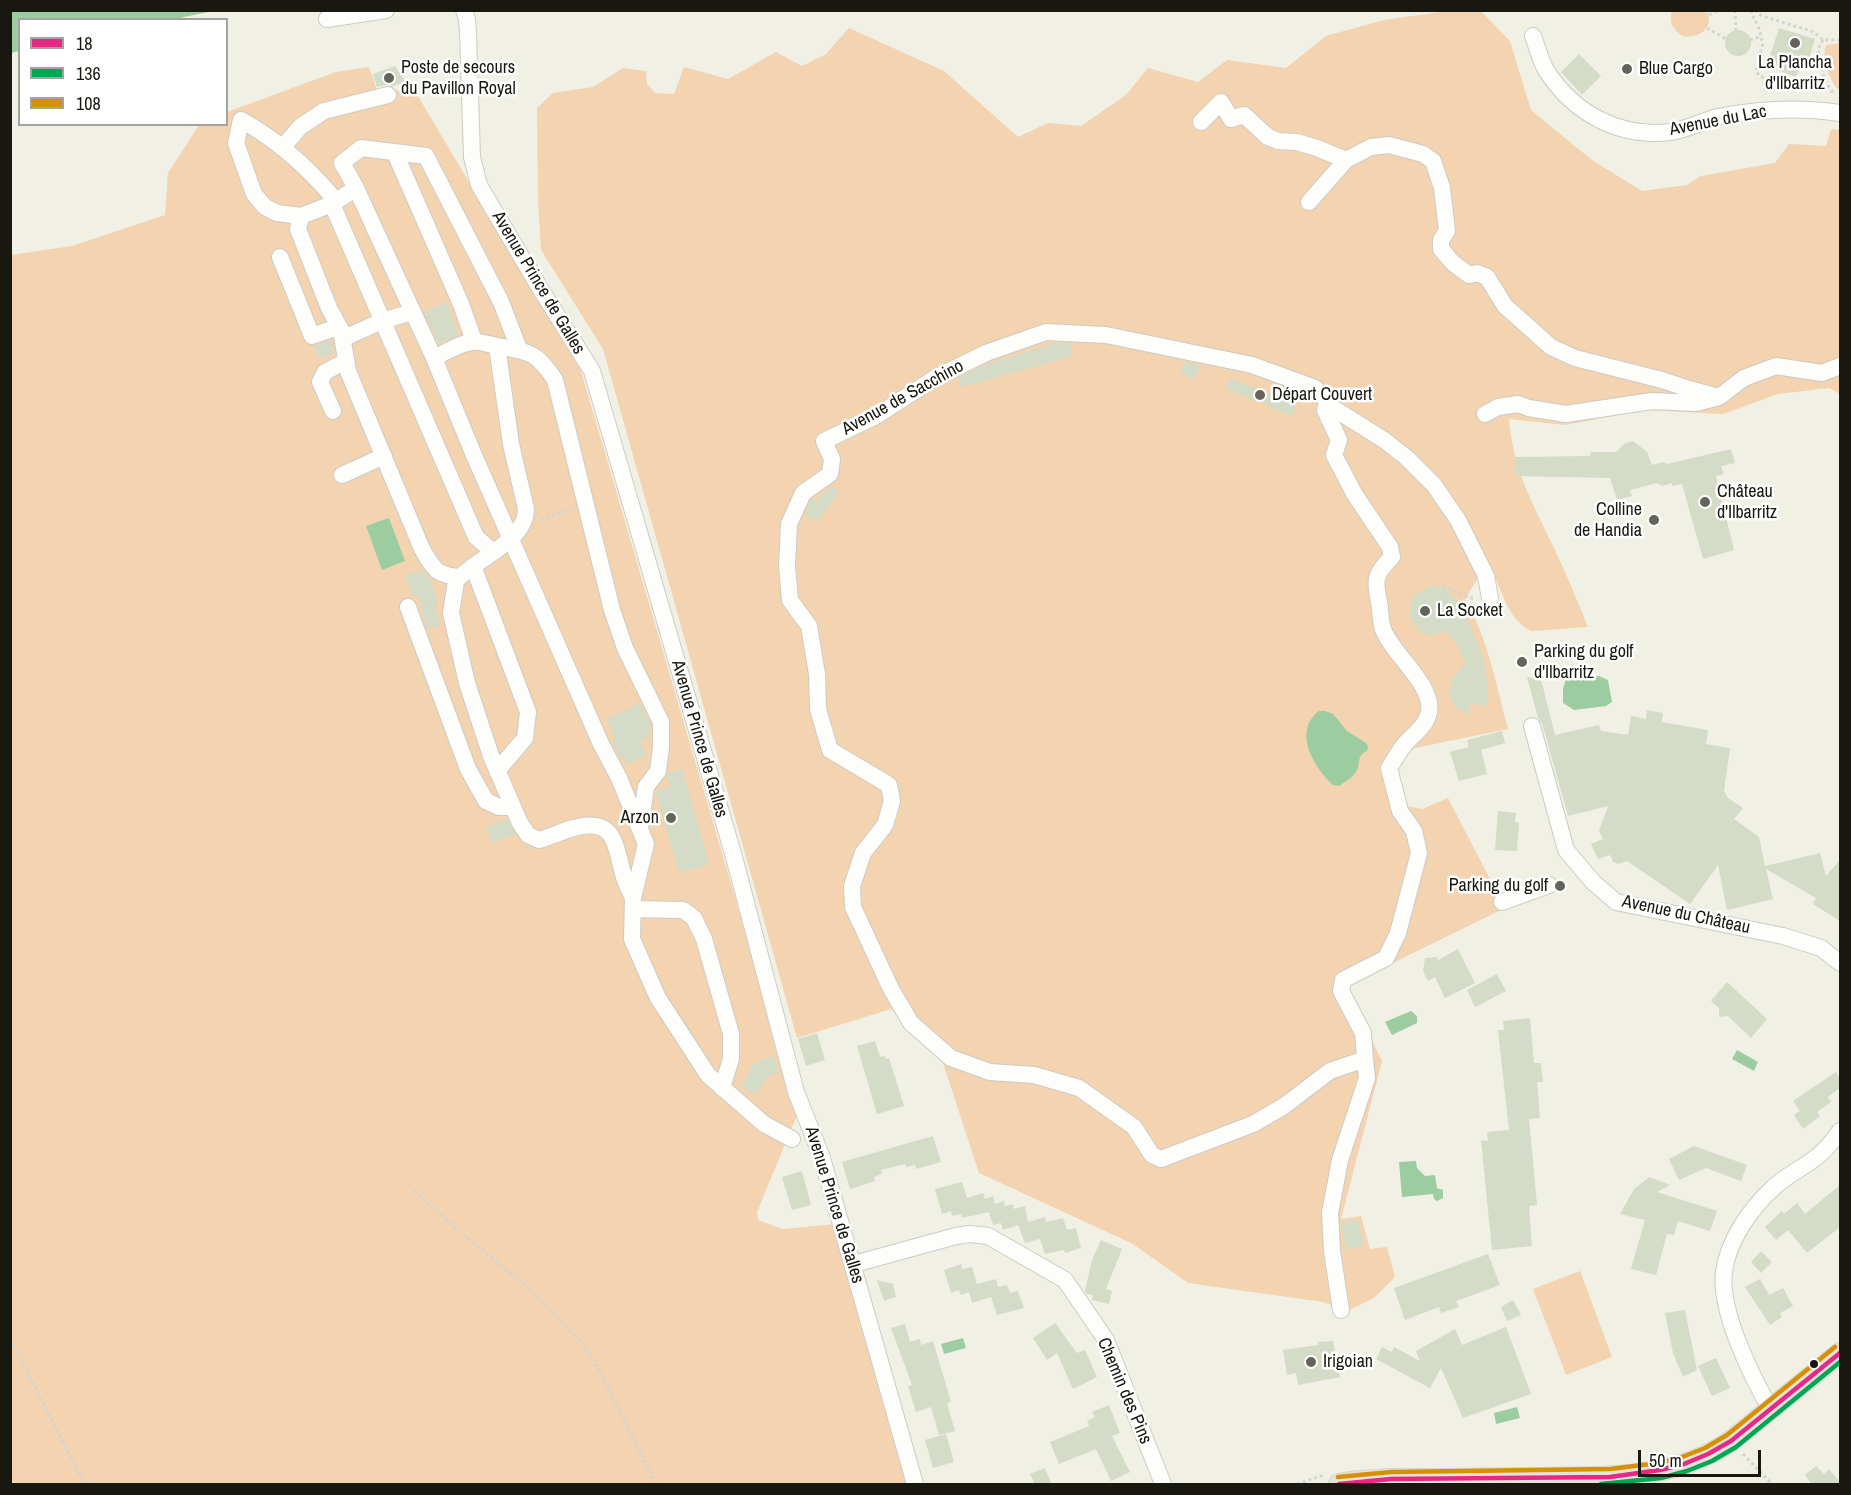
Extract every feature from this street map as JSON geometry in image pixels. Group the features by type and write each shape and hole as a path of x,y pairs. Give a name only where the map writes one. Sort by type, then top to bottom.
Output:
{"main road":[{"path":"1332,1480 1381,1479 1448,1482 1633,1476 1690,1463 1731,1442 1840,1353"}],"street":[{"path":"327,19 386,10"},
{"name":"Avenue Prince de Galles","path":"464,10 468,19 472,157 479,185 592,371 734,857 796,1092 822,1158 915,1485"},
{"name":"Avenue du Lac","path":"1533,36 1545,69 1565,94 1584,111 1604,123 1636,132 1671,132 1716,117 1768,111 1817,110 1840,113"},
{"path":"282,148 300,127 324,111 388,95"},
{"path":"1201,122 1221,102 1231,119 1244,115 1268,137 1278,141 1297,142 1346,160"},
{"path":"356,188 332,204 301,216 277,213 264,207 254,194 236,143 241,120 260,130 282,148 318,180 332,196 332,204 476,537 492,552"},
{"path":"1309,202 1346,160 1371,147 1389,145 1423,154 1433,161 1442,188 1447,231 1441,240 1441,249 1453,263 1469,275 1478,273 1487,277 1505,306 1551,347 1575,358 1719,397"},
{"path":"519,349 501,302 426,156 361,148 342,163 356,188 434,358 473,453 640,828 646,844 633,904 632,939 658,998 708,1075 764,1124 822,1158"},
{"path":"395,153 461,304 474,342"},
{"path":"301,216 298,229 329,308 343,334 348,371 422,549 433,567 442,576 466,572"},
{"path":"280,257 312,336 332,329 343,334 412,312"},
{"name":"Avenue de Sacchino","path":"1365,1059 1330,1071 1284,1106 1253,1124 1161,1159 1152,1155 1134,1127 1079,1088 1034,1075 990,1072 951,1058 911,1023 882,970 854,907 852,886 863,853 885,825 892,801 889,785 830,750 818,709 817,674 809,626 790,600 787,566 789,524 803,493 830,474 832,459 824,441 876,416 934,378 986,353 1046,332 1106,335 1252,364 1315,388 1328,402 1407,458 1434,485 1458,520 1486,576 1490,598"},
{"path":"434,358 456,347 474,342 519,349 534,355 546,366 555,380 616,619 626,648 661,722 662,747 657,771 646,787 640,828"},
{"path":"496,346 511,444 526,518 512,540 492,552 456,581 451,613 467,683 497,771 528,835 539,840 588,825 601,826 608,830 613,837 633,904"},
{"path":"333,411 320,382 325,372 346,361"},
{"path":"1485,414 1498,407 1518,404 1566,414 1652,401 1696,403 1719,397 1744,378 1776,366 1822,373 1840,366"},
{"path":"1328,402 1325,410 1340,440 1334,455 1355,495 1390,547 1392,557 1381,568 1375,585 1383,629 1403,662 1415,674 1427,697 1430,712 1422,727 1405,744 1389,768 1400,812 1414,831 1419,853 1398,933 1386,958 1343,980 1341,991 1363,1033 1367,1078 1340,1160 1330,1213 1332,1251 1341,1310"},
{"path":"342,475 384,456"},
{"path":"466,572 528,712 525,738 497,771"},
{"path":"409,609 468,769 486,801 499,807 513,807"},
{"name":"Avenue du Château","path":"1532,726 1566,850 1593,882 1616,902 1783,936 1821,948 1840,963"},
{"path":"618,775 646,787"},
{"path":"1502,902 1549,885"},
{"path":"633,904 683,910 694,918 704,939 731,1034 731,1059 722,1088"},
{"path":"1771,1410 1737,1338 1726,1306 1724,1273 1734,1241 1752,1208 1777,1185 1819,1156 1840,1131"},
{"name":"Chemin des Pins","path":"854,1264 970,1234 988,1236 1065,1280 1106,1340 1163,1485"}],"path":[{"path":"1709,15 1726,10"},
{"path":"1735,10 1736,30"},
{"path":"1768,111 1763,78 1756,72 1763,43 1760,30 1752,16 1753,10 1762,16 1814,32 1823,40 1840,40"},
{"path":"1834,10 1840,14"},
{"path":"1707,28 1726,39"},
{"path":"1750,40 1760,37"},
{"path":"1823,40 1818,49 1826,84 1836,97 1840,97"},
{"path":"522,526 586,504"},
{"path":"1441,617 1444,586 1469,598"},
{"path":"409,609 453,597"},
{"path":"414,1190 460,1232 525,1285 583,1343 610,1390 656,1485"},
{"path":"10,1339 81,1477 88,1485"},
{"path":"1731,1442 1772,1485"},
{"path":"1297,1485 1332,1480"}],"shaded area":[{"path":"11,10 213,11 180,18 18,18 18,51 11,53"},
{"path":"1480,10 1510,41 1531,110 1592,160 1642,191 1687,185 1701,176 1775,163 1789,144 1826,146 1831,129 1840,130 1840,394 1829,388 1778,394 1723,414 1646,410 1565,425 1509,419 1519,470 1588,627 1531,631 1523,626 1512,613 1493,573 1478,578 1465,599 1486,646 1508,729 1415,748 1399,757 1395,774 1408,806 1422,809 1448,798 1505,908 1346,986 1382,1061 1341,1219 1361,1216 1370,1249 1387,1247 1395,1277 1374,1298 1347,1311 1323,1302 1188,1283 1133,1244 979,1173 942,1060 891,1009 797,1038 603,349 541,250 537,108 553,93 593,87 623,68 646,71 647,84 655,93 674,94 684,67 728,79 776,52 802,66 826,54 849,28 944,71 1018,137 1048,123 1081,126 1126,95 1148,68 1198,82 1227,60 1286,68 1326,36 1384,20 1447,11"},
{"path":"1672,11 1708,13 1708,24 1699,34 1683,36 1672,25"},
{"path":"1840,43 1840,91 1830,76 1825,50 1826,45"},
{"path":"369,67 379,96 412,86 581,371 798,1113 757,1212 758,1220 782,1229 836,1224 911,1484 11,1484 11,255 72,246 165,215 168,173 198,126 228,126 228,112 336,72"},
{"path":"389,518 405,561 382,570 366,526"},
{"path":"1599,676 1608,680 1612,702 1606,706 1574,710 1563,703 1563,688 1566,679"},
{"path":"1319,711 1333,714 1347,731 1366,743 1368,747 1359,760 1355,773 1339,786 1333,785 1326,778 1309,749 1307,729 1311,719"},
{"path":"1411,1011 1417,1016 1417,1023 1392,1035 1385,1022"},
{"path":"1737,1050 1758,1062 1754,1071 1732,1059"},
{"path":"1416,1161 1417,1168 1425,1176 1435,1175 1437,1188 1443,1190 1443,1198 1437,1201 1433,1194 1402,1197 1399,1162"},
{"path":"1580,1271 1612,1357 1566,1375 1533,1289"},
{"path":"963,1338 966,1348 944,1354 941,1344"},
{"path":"1517,1407 1520,1418 1496,1424 1494,1413"}],"building":[{"path":"1779,28 1815,39 1808,62 1802,59 1796,77 1767,65"},
{"name":"La Plancha d'Ilbarritz","path":"1738,30 1747,34 1751,43 1747,52 1738,56 1729,52 1725,43 1729,34"},
{"path":"1579,54 1601,76 1582,95 1561,72"},
{"name":"Poste de secours du Pavillon Royal","path":"395,66 406,82 377,87 373,74"},
{"path":"447,302 458,335 439,344 424,312"},
{"path":"332,340 334,353 319,358 314,346"},
{"path":"1055,343 1070,344 1073,356 961,387 958,378 990,363"},
{"path":"1185,362 1199,365 1194,379 1181,374"},
{"name":"Départ Couvert","path":"1230,378 1296,404 1292,416 1226,388"},
{"path":"1633,441 1647,452 1652,465 1663,462 1667,464 1731,449 1735,463 1721,466 1724,474 1716,476 1734,550 1703,559 1682,484 1672,486 1672,483 1662,486 1657,483 1630,490 1632,496 1617,500 1610,478 1515,476 1515,457 1590,456 1591,452 1616,452 1624,444"},
{"path":"832,486 840,492 816,523 805,514 811,500 816,501"},
{"path":"422,570 429,577 438,601 434,602 440,626 427,629 418,595 413,597 405,576"},
{"path":"1433,585 1447,589 1461,607 1484,660 1488,685 1487,706 1470,704 1469,715 1456,707 1449,692 1452,680 1465,663 1457,645 1445,631 1431,635 1420,633 1410,617 1411,597"},
{"path":"1527,677 1541,679 1555,735 1599,725 1601,731 1628,735 1631,716 1646,719 1647,710 1663,713 1662,722 1708,730 1706,744 1730,748 1724,791 1728,798 1743,808 1734,819 1759,837 1765,866 1820,853 1826,876 1840,860 1840,921 1813,904 1816,898 1766,869 1773,899 1727,910 1718,865 1690,904 1627,861 1618,864 1613,862 1610,855 1598,859 1591,844 1603,839 1599,830 1608,806 1568,816"},
{"path":"640,703 651,724 651,728 648,729 651,736 640,741 647,755 627,764 613,744 614,735 606,719"},
{"path":"1502,731 1505,743 1481,750 1487,774 1459,781 1450,752 1469,747 1467,740"},
{"path":"682,769 709,864 679,873 656,791 670,786 668,773"},
{"path":"1498,811 1516,813 1515,822 1519,823 1517,851 1495,850"},
{"path":"507,819 515,834 492,843 486,827"},
{"path":"1458,949 1475,983 1445,998 1435,977 1428,981 1423,971 1425,958 1437,957 1438,960"},
{"path":"1497,974 1506,991 1475,1007 1467,990"},
{"path":"1727,982 1767,1019 1751,1038 1728,1016 1719,1017 1719,1008 1711,1001"},
{"path":"1530,1018 1534,1063 1541,1063 1543,1082 1537,1082 1540,1118 1529,1119 1537,1205 1529,1206 1532,1246 1492,1250 1481,1140 1488,1141 1487,1132 1509,1130 1498,1030 1504,1030 1503,1021"},
{"path":"817,1033 825,1060 806,1066 798,1039"},
{"path":"875,1041 880,1057 889,1058 904,1106 877,1114 857,1046"},
{"path":"773,1056 779,1073 767,1077 756,1095 741,1087 754,1063"},
{"path":"1836,1072 1840,1079 1840,1088 1828,1097 1831,1102 1817,1112 1820,1116 1803,1129 1794,1115 1800,1111 1793,1101"},
{"path":"933,1136 941,1162 916,1169 915,1165 906,1167 905,1164 881,1170 882,1174 874,1177 875,1181 850,1189 842,1162"},
{"path":"1694,1146 1747,1165 1741,1181 1706,1168 1679,1180 1669,1159"},
{"path":"802,1171 811,1205 792,1210 782,1177"},
{"path":"1649,1177 1670,1185 1657,1192 1717,1211 1710,1231 1678,1221 1674,1235 1667,1234 1656,1275 1631,1269 1645,1220 1620,1214 1634,1189"},
{"path":"962,1182 967,1198 983,1193 985,1199 993,1196 995,1204 1004,1201 1005,1206 1013,1204 1014,1209 1025,1206 1028,1222 1045,1217 1046,1222 1063,1218 1067,1230 1076,1228 1081,1248 1065,1253 1064,1250 1045,1254 1040,1239 1025,1243 1018,1225 1003,1230 1001,1223 993,1225 989,1212 962,1218 961,1214 952,1216 951,1211 942,1214 935,1189"},
{"path":"1840,1185 1840,1227 1807,1253 1788,1230 1776,1240 1765,1227 1782,1211 1784,1214 1797,1203 1805,1214"},
{"path":"1357,1219 1364,1245 1346,1250 1341,1223"},
{"path":"1101,1240 1122,1249 1106,1289 1112,1291 1109,1304 1092,1300 1093,1295 1085,1291 1092,1260"},
{"path":"1761,1251 1772,1262 1761,1273 1751,1262"},
{"path":"1488,1254 1500,1285 1456,1301 1459,1307 1441,1313 1439,1307 1405,1320 1394,1288"},
{"path":"961,1264 962,1269 972,1267 977,1284 996,1279 998,1287 1007,1285 1010,1293 1018,1291 1024,1308 997,1315 991,1297 972,1303 969,1292 961,1295 959,1290 951,1293 944,1270"},
{"path":"1760,1279 1769,1295 1783,1288 1793,1306 1780,1313 1782,1317 1770,1325 1745,1287"},
{"path":"877,1280 893,1284 896,1297 884,1301"},
{"path":"1513,1300 1521,1315 1507,1321 1501,1307"},
{"path":"1685,1310 1697,1370 1683,1377 1673,1353 1665,1313"},
{"path":"1055,1323 1077,1353 1085,1350 1097,1377 1073,1389 1057,1353 1047,1360 1033,1338"},
{"path":"905,1324 910,1342 920,1339 921,1345 933,1341 951,1402 947,1403 955,1431 939,1435 931,1407 916,1412 908,1386 912,1385 891,1328"},
{"path":"1506,1327 1531,1394 1463,1418 1441,1368 1430,1388 1376,1359 1382,1347 1391,1352 1394,1347 1420,1361 1416,1351 1455,1329 1462,1345"},
{"name":"Irigoian","path":"1333,1341 1340,1377 1298,1385 1296,1373 1287,1375 1283,1350"},
{"path":"1716,1358 1730,1388 1712,1396 1698,1366"},
{"path":"1109,1405 1120,1433 1112,1436 1130,1472 1111,1481 1096,1449 1059,1464 1050,1442 1089,1426 1087,1421 1095,1417 1092,1412"},
{"path":"946,1434 954,1462 933,1468 925,1440"},
{"path":"1816,1466 1824,1474 1829,1469 1840,1485 1812,1485 1805,1475"},
{"path":"1045,1468 1052,1485 1035,1485 1030,1474"}],"transit line":[{"name":"108","path":"1338,1477 1391,1472 1610,1469 1659,1463 1682,1457 1705,1448 1727,1435 1835,1347"},
{"name":"18","path":"1339,1484 1391,1479 1610,1477 1684,1464 1731,1441 1840,1353"},
{"name":"136","path":"1601,1484 1661,1478 1712,1461 1736,1447 1840,1362"}],"place":[{"name":"La Plancha d'Ilbarritz","path":"1795,43"},
{"name":"Blue Cargo","path":"1627,69"},
{"name":"Poste de secours du Pavillon Royal","path":"389,78"},
{"name":"Départ Couvert","path":"1260,395"},
{"name":"Château d'Ilbarritz","path":"1705,502"},
{"name":"Colline de Handia","path":"1654,520"},
{"name":"La Socket","path":"1425,611"},
{"name":"Parking du golf d'Ilbarritz","path":"1522,662"},
{"name":"Arzon","path":"671,818"},
{"name":"Parking du golf","path":"1560,886"},
{"name":"Irigoian","path":"1311,1362"}]}
